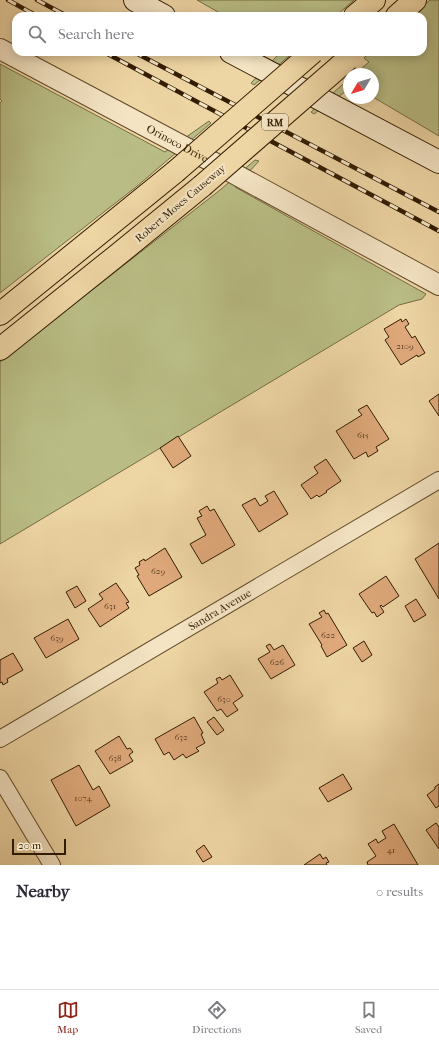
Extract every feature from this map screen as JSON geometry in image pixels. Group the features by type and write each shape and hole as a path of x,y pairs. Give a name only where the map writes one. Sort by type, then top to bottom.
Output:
{"highway":[{"path":"360,12 374,0"},
{"path":"402,12 415,0"},
{"name":"RM","path":"0,314 175,172 308,56"},
{"name":"Robert Moses Causeway","path":"0,349 104,267 202,186 351,56"}],"main road":[{"path":"134,0 156,12"},
{"path":"239,56 439,162"}],"street":[{"name":"Orinoco Drive","path":"0,49 12,55"},
{"name":"Orinoco Drive","path":"13,56 439,285"},
{"name":"Sandra Avenue","path":"0,739 439,480"},
{"path":"0,778 52,865"}],"green space":[{"path":"197,0 354,0 340,12 218,12"},
{"path":"430,0 439,0 439,136 379,101 379,68 362,68 369,62 364,58 366,56 427,56 427,12 416,12"},
{"path":"277,56 289,56 254,85 251,83"},
{"path":"0,64 165,152 209,121 211,123 136,187 0,293 0,103 2,101 0,99"},
{"path":"343,84 343,93 314,114 311,112"},
{"path":"255,160 259,161 235,187 426,294 422,299 399,305 0,544 0,362 220,190"}],"building":[{"path":"401,319 402,322 406,319 409,324 405,327 412,338 415,336 425,353 418,357 417,355 401,365 385,340 389,337 384,329"},
{"path":"439,394 439,416 429,401"},
{"path":"367,405 389,439 376,447 378,451 368,457 366,452 354,459 336,431 362,415 358,410"},
{"path":"178,436 191,456 173,468 160,448"},
{"path":"326,459 341,481 319,497 317,495 311,499 301,485 318,473 314,467"},
{"path":"274,491 288,514 259,532 242,505 255,498 260,506 268,501 265,496"},
{"path":"207,506 210,511 214,509 235,545 202,564 190,544 206,535 197,518 202,516 199,511"},
{"path":"439,543 439,599 415,559"},
{"path":"165,548 182,577 149,596 137,576 139,575 135,568 140,565 139,562 144,559 145,561"},
{"path":"386,576 399,596 383,607 381,605 380,606 384,612 377,617 374,612 372,613 359,594"},
{"path":"116,583 129,602 126,603 129,608 100,627 88,609 103,599 99,594"},
{"path":"77,586 86,601 75,608 66,592"},
{"path":"416,599 426,615 414,622 405,606"},
{"path":"324,610 326,614 328,613 347,645 327,657 321,646 322,645 309,624 322,617 319,613"},
{"path":"68,619 79,639 46,658 34,638"},
{"path":"364,641 372,655 362,662 353,648"},
{"path":"270,644 274,650 283,645 295,665 271,679 258,659 270,652 266,646"},
{"path":"13,653 23,670 7,679 8,682 3,685 2,682 0,683 0,660"},
{"path":"230,675 243,696 233,703 238,710 227,717 221,709 217,711 204,692 218,683 216,679 220,677 222,680"},
{"path":"194,717 203,733 201,734 205,743 196,748 199,751 186,758 183,754 174,760 169,752 164,755 155,739"},
{"path":"214,717 224,730 217,735 207,722"},
{"path":"119,736 127,749 130,748 133,752 129,755 133,761 110,774 95,751"},
{"path":"79,765 93,790 99,786 110,806 76,826 51,780"},
{"path":"343,774 352,789 328,802 319,788"},
{"path":"439,784 439,806 436,808 427,795"},
{"path":"436,823 439,827 439,849 426,830"},
{"path":"394,824 418,865 368,865 367,862 376,856 368,844 376,839 378,843 386,838 382,831"},
{"path":"204,845 212,857 203,862 196,851"},
{"path":"320,854 323,859 326,857 329,862 326,863 327,865 304,865"}],"railway":[{"path":"8,0 30,12"},
{"path":"37,0 60,12"},
{"path":"111,56 439,231"},
{"path":"142,56 439,212"}]}
